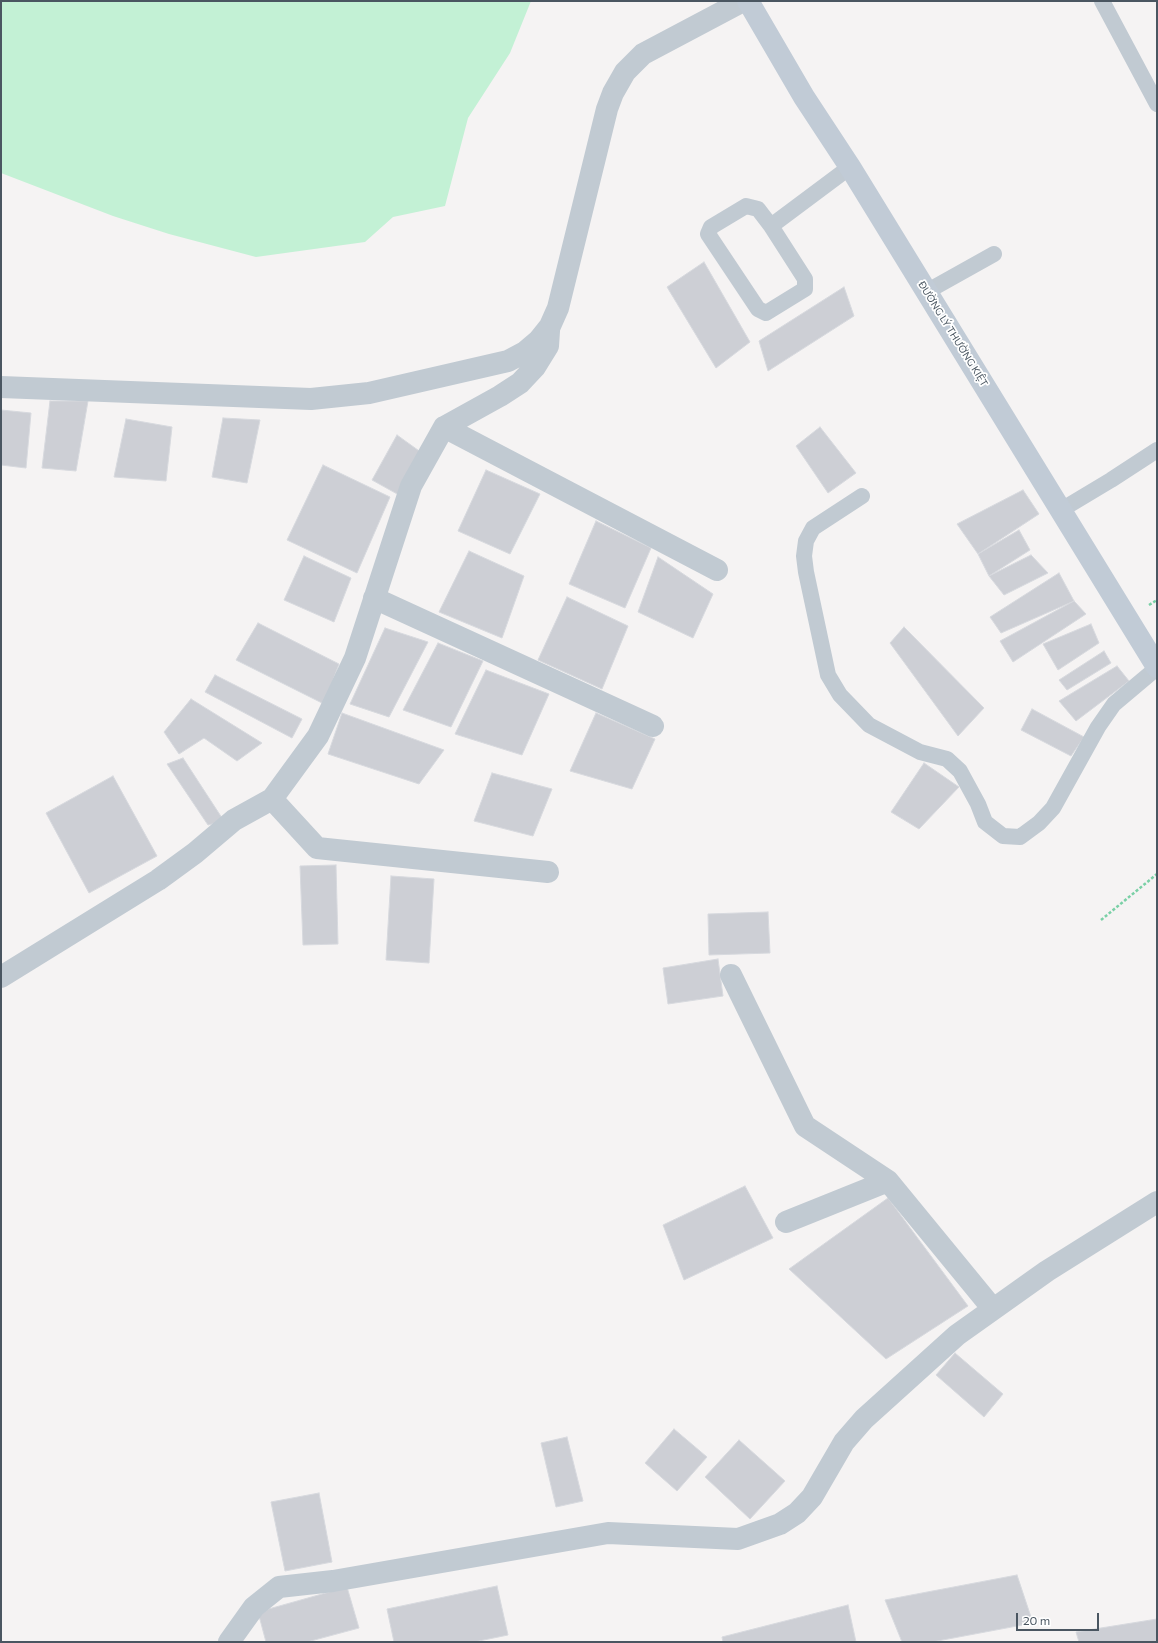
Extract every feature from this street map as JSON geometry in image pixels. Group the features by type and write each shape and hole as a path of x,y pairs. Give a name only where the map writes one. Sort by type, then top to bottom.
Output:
{"main road":[{"name":"ĐƯỜNG LÝ THƯỜNG KIỆT","path":"748,1 804,97 850,167 1157,668"}],"street":[{"path":"1,387 279,399 311,399 369,393 508,361 524,352 538,341 550,326 558,308 607,108 613,92 624,72 643,54 744,1"},
{"path":"1,977 158,880 195,854 234,820 272,799 318,736 354,658 411,486 444,427 500,396 520,382 535,367 548,346 550,326"},
{"path":"444,427 717,570"},
{"path":"374,598 653,726"},
{"path":"272,799 317,848 548,872"},
{"path":"731,975 805,1126 888,1181 993,1309"},
{"path":"786,1222 888,1181"},
{"path":"229,1642 254,1607 279,1587 333,1581 608,1533 738,1539 780,1524 797,1513 812,1497 844,1442 864,1419 957,1335 1047,1271 1157,1202"}],"lane":[{"path":"1102,1 1157,104"},
{"path":"771,226 850,167"},
{"path":"746,206 758,209 771,226 805,279 805,289 766,313 758,309 708,234 711,227 746,206"},
{"path":"926,292 994,254"},
{"path":"1061,510 1157,450"},
{"path":"862,496 813,528 806,541 804,556 806,572 828,675 840,695 869,725 920,752 947,759 960,771 978,804 985,822 1003,836 1020,837 1040,824 1053,808 1098,726 1114,704 1157,668"}],"path":[{"path":"1101,920 1157,874"}],"green space":[{"path":"1,1 531,1 510,53 468,118 445,206 393,217 365,242 256,257 169,234 113,216 1,173"}],"building":[{"path":"704,262 750,342 716,368 667,287"},
{"path":"844,287 854,316 768,371 759,341"},
{"path":"50,401 88,401 76,471 42,468"},
{"path":"1,410 31,413 26,468 1,465"},
{"path":"223,418 260,420 247,483 212,477"},
{"path":"126,419 172,427 166,481 114,477"},
{"path":"820,427 856,473 828,493 796,446"},
{"path":"397,435 422,453 399,495 372,480"},
{"path":"323,465 390,497 357,573 287,540"},
{"path":"486,470 540,494 510,554 458,531"},
{"path":"1023,490 1039,514 978,554 957,524"},
{"path":"596,521 651,548 625,608 569,584"},
{"path":"1019,530 1030,550 989,576 978,554"},
{"path":"469,551 524,576 502,638 439,612"},
{"path":"1031,555 1048,573 1004,595 989,576"},
{"path":"304,556 351,578 334,622 284,600"},
{"path":"658,557 713,594 693,638 638,612"},
{"path":"1059,573 1074,601 1001,633 990,617"},
{"path":"567,597 628,626 602,689 538,660"},
{"path":"1074,601 1086,614 1013,662 1000,641"},
{"path":"258,623 339,664 324,704 236,660"},
{"path":"1091,624 1099,643 1058,670 1043,644"},
{"path":"904,627 984,708 958,736 890,643"},
{"path":"385,628 428,642 389,717 350,704"},
{"path":"438,643 483,661 451,727 403,710"},
{"path":"1104,651 1111,663 1067,690 1059,680"},
{"path":"1117,666 1129,681 1076,721 1059,701"},
{"path":"486,670 549,694 522,755 455,734"},
{"path":"215,675 302,719 292,738 205,692"},
{"path":"191,699 262,743 237,761 204,738 179,754 164,732"},
{"path":"1032,709 1084,737 1071,756 1021,730"},
{"path":"342,713 444,750 419,784 328,754"},
{"path":"596,713 655,739 632,789 570,771"},
{"path":"183,758 224,821 208,825 167,764"},
{"path":"924,763 959,787 919,829 891,812"},
{"path":"492,773 552,789 533,836 474,821"},
{"path":"113,776 157,856 89,893 46,813"},
{"path":"336,865 338,944 303,945 300,866"},
{"path":"391,876 434,879 429,963 386,960"},
{"path":"768,912 770,953 709,955 708,914"},
{"path":"718,959 723,996 668,1004 663,968"},
{"path":"745,1186 773,1238 684,1280 663,1225"},
{"path":"888,1198 968,1306 886,1359 789,1269"},
{"path":"955,1353 1003,1394 984,1417 936,1375"},
{"path":"674,1429 707,1457 677,1491 645,1463"},
{"path":"567,1437 583,1501 556,1507 541,1443"},
{"path":"739,1440 785,1481 750,1519 705,1477"},
{"path":"319,1493 332,1562 285,1571 271,1502"},
{"path":"1017,1575 1033,1623 932,1642 902,1642 885,1600"},
{"path":"497,1586 508,1635 474,1642 394,1642 387,1609"},
{"path":"347,1587 359,1628 307,1642 266,1642 258,1612"},
{"path":"848,1605 856,1642 723,1642 722,1637"},
{"path":"1157,1619 1157,1642 1079,1642 1076,1632"}]}
